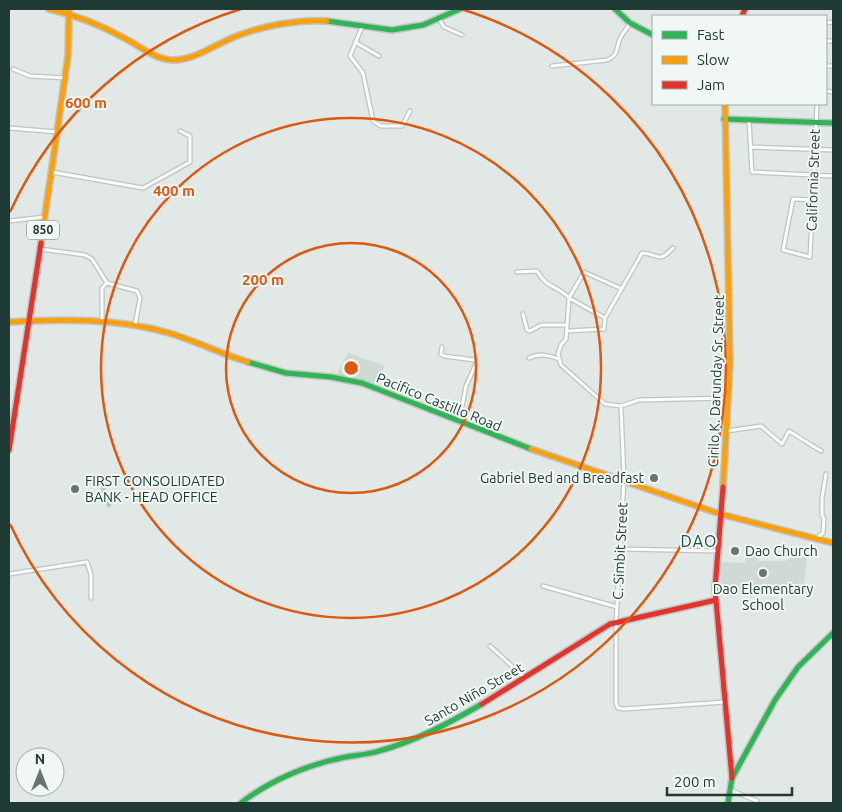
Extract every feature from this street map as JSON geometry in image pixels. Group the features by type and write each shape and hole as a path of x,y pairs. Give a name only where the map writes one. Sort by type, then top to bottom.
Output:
{"main road":[{"path":"49,9 69,11 123,37 157,57 174,60 191,56 238,35 302,21 324,21 392,30 423,25 460,9"},
{"path":"615,9 630,23 652,34"},
{"name":"850","path":"9,450 59,132 65,78 69,11"},
{"name":"Cirilo K. Darunday Sr. Street","path":"724,105 730,279 729,398 717,551 716,600 732,778"},
{"path":"724,119 833,123"},
{"name":"Pacifico Castillo Road","path":"9,322 30,319 102,321 135,325 169,333 238,359 286,373 331,377 367,385 547,456 624,479 720,514 833,543"},
{"name":"Santo Niño Street","path":"241,803 251,795 284,777 340,758 394,747 424,735 525,678 598,631 616,623 716,600"},
{"path":"728,803 732,778 775,700 798,667 833,632"}],"street":[{"path":"439,19 444,27 462,35"},
{"path":"552,66 607,60 613,57 618,52 619,40 630,23"},
{"path":"362,27 354,42 350,56 363,73 373,121 381,126 402,126 410,111"},
{"path":"354,42 379,56"},
{"path":"13,69 30,76 65,78"},
{"name":"California Street","path":"813,200 792,199 783,250 810,256 813,200 814,149 817,105"},
{"path":"749,120 752,172 833,176"},
{"path":"9,128 59,132"},
{"path":"52,172 143,188 190,162 190,136 180,131"},
{"path":"750,147 833,150"},
{"path":"9,221 45,217"},
{"path":"567,331 604,328 605,318 642,253 664,258 673,248"},
{"path":"40,249 85,255 92,259 106,283 137,291 140,298 135,325"},
{"path":"517,272 537,271 544,283 605,318"},
{"path":"622,289 584,272 569,298 566,339 561,345 558,354 561,365 605,404 621,406 639,400 729,398"},
{"path":"102,321 102,288 106,283"},
{"path":"522,314 527,330 530,331 541,325 567,325"},
{"path":"442,347 441,354 444,356 475,360 476,364 466,386 459,422"},
{"path":"529,358 536,355 547,355 559,359"},
{"name":"C. Simbit Street","path":"621,406 624,479 616,623 616,703 618,708 663,708 725,702"},
{"path":"727,431 761,426 782,444 789,431 821,451"},
{"path":"817,539 823,534 822,498 826,474"},
{"path":"621,549 717,551"},
{"path":"9,574 87,562 91,576 91,598"},
{"path":"543,586 617,606"},
{"path":"490,646 525,678"},
{"path":"730,790 757,801"}],"shaded area":[{"path":"348,353 385,366 377,385 336,375"},
{"name":"Dao Elementary School","path":"746,556 756,556 758,561 785,561 793,557 807,557 804,583 720,596 721,562 745,563"}],"waterway":[{"path":"104,477 103,495 109,505"}],"traffic: fast":[{"path":"327,21 392,30 423,25 460,9"},
{"path":"615,9 630,23 652,34"},
{"path":"724,119 833,123"},
{"path":"248,362 286,373 331,377 362,383 531,449"},
{"path":"728,803 732,778 775,700 798,667 833,633"},
{"path":"241,803 289,775 328,761 393,747 445,725 482,704"}],"traffic: slow":[{"path":"49,9 78,17 115,33 153,55 172,60 189,58 229,39 258,29 293,22 327,21"},
{"path":"41,243 68,56 69,9"},
{"path":"723,487 730,363 725,105"},
{"path":"9,322 69,320 109,322 149,328 169,333 248,362"},
{"path":"531,449 720,514 833,543"}],"traffic: jam":[{"path":"742,15 745,9"},
{"path":"9,450 41,243"},
{"path":"723,487 715,589 732,778"},
{"path":"482,704 610,624 716,600"}],"place":[{"name":"Gabriel Bed and Breadfast","path":"654,478"},
{"name":"FIRST CONSOLIDATED BANK - HEAD OFFICE","path":"75,489"},
{"name":"Dao Church","path":"735,551"},
{"name":"Dao Elementary School","path":"763,573"}],"district":[{"name":"DAO","path":"699,541"}]}
